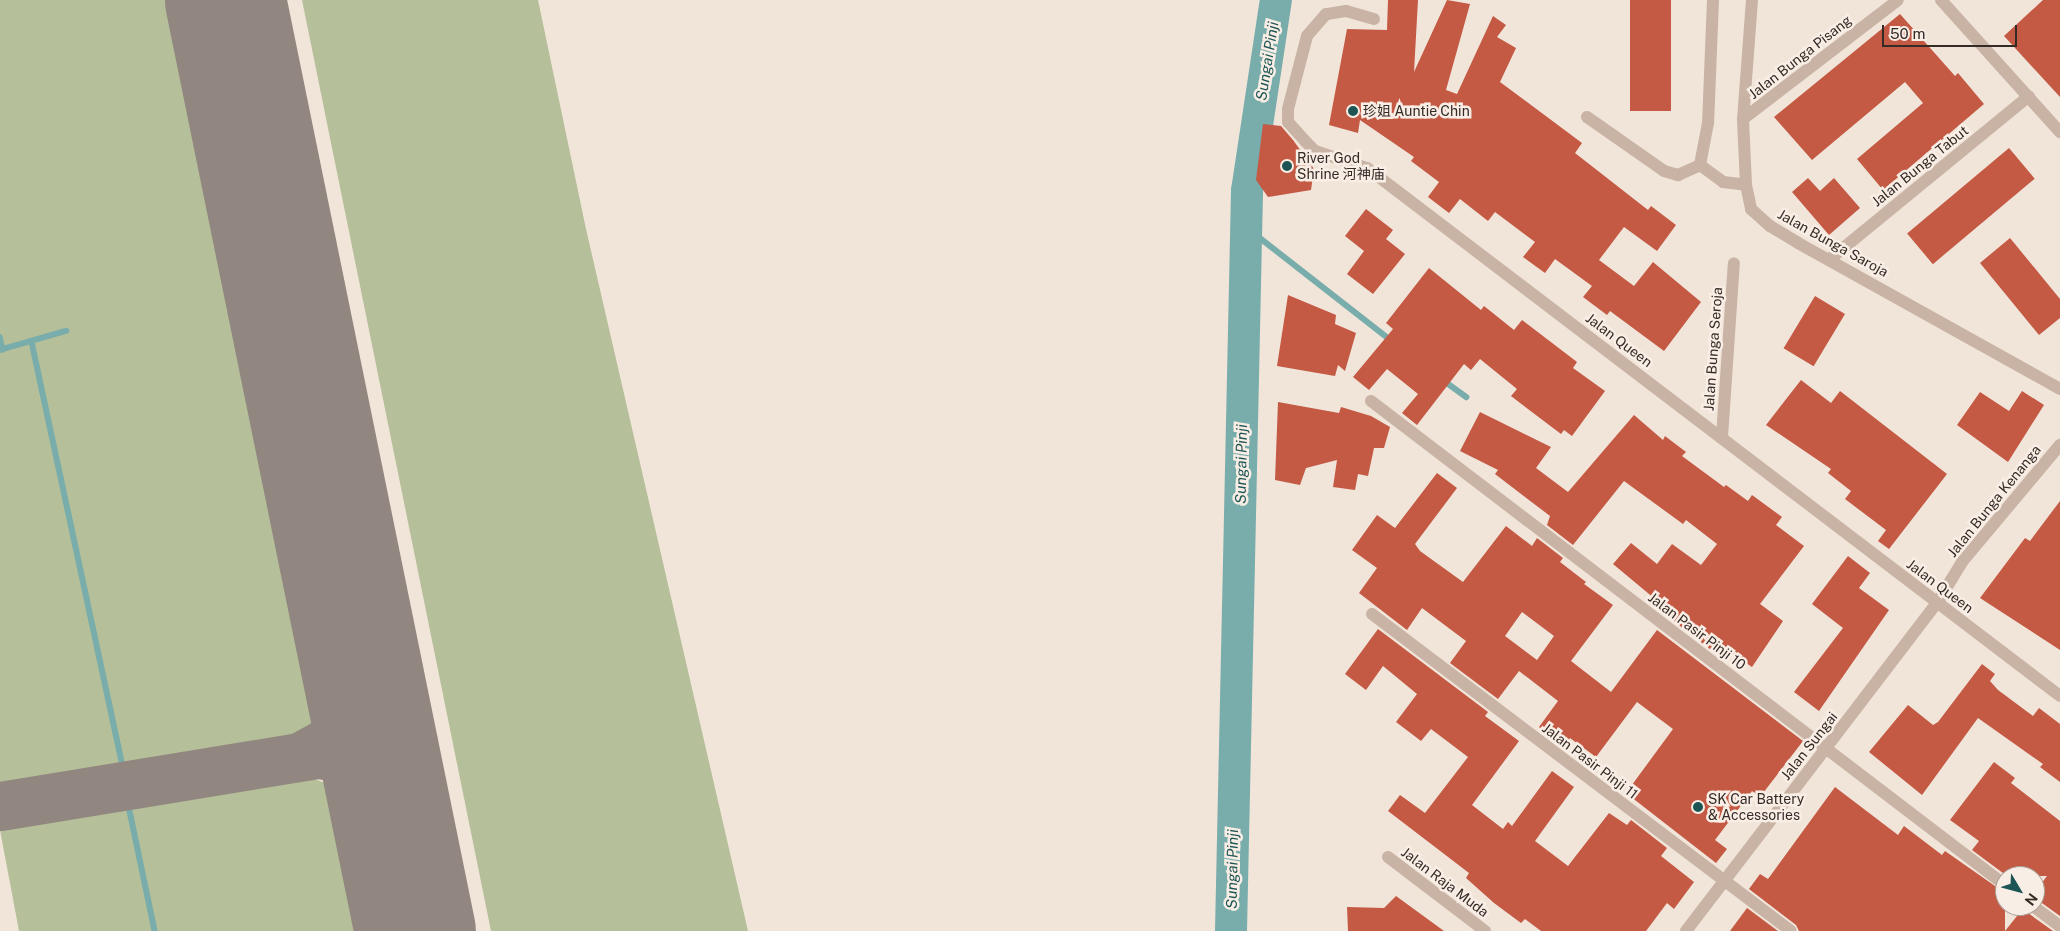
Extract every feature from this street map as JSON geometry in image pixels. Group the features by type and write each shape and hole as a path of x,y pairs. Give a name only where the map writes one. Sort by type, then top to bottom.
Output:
{"street":[{"path":"1700,165 1708,123 1713,0"},
{"name":"Jalan Bunga Saroja","path":"1752,0 1743,119 1746,186 1752,209 1770,226 2060,389"},
{"name":"Jalan Bunga Pisang","path":"1743,119 1898,0"},
{"path":"1942,0 2060,132"},
{"name":"Jalan Queen","path":"1374,19 1346,11 1326,14 1314,24 1299,55 1288,122 1315,151 1367,168 2060,696"},
{"name":"Jalan Bunga Tabut","path":"1830,259 2029,96"},
{"path":"1587,117 1664,171 1678,175 1700,165"},
{"path":"1700,165 1723,182 1746,186"},
{"name":"Jalan Bunga Seroja","path":"1722,437 1734,263"},
{"name":"Jalan Pasir Pinji 10","path":"1371,401 1995,877"},
{"name":"Jalan Bunga Kenanga","path":"1937,603 1971,550 2056,459 2060,445"},
{"name":"Jalan Sungai","path":"1686,931 1937,603"},
{"name":"Jalan Pasir Pinji 11","path":"1372,614 1791,931"},
{"name":"Jalan Raja Muda","path":"1388,857 1485,931"},
{"path":"2045,915 2060,926"}],"green space":[{"path":"0,0 170,0 319,723 313,733 298,740 0,793"},
{"path":"302,0 538,0 586,229 748,931 491,931"},
{"path":"288,774 304,775 330,785 360,931 19,931 0,830"}],"building":[{"path":"1388,0 1418,0 1414,72 1447,0 1470,4 1446,90 1457,94 1493,16 1506,25 1497,37 1516,48 1500,82 1582,143 1575,153 1648,210 1651,206 1676,225 1657,251 1624,227 1599,260 1634,286 1653,262 1701,302 1664,351 1610,311 1607,315 1583,297 1592,286 1555,259 1545,273 1523,257 1535,242 1495,212 1488,221 1460,199 1449,213 1428,197 1439,182 1411,161 1414,157 1360,120 1358,133 1329,125 1347,29 1387,30"},
{"path":"1630,0 1671,0 1671,111 1630,111"},
{"path":"2043,0 2060,0 2060,97 2004,36"},
{"path":"1900,14 1955,76 1958,73 1984,104 1883,190 1857,159 1923,103 1905,82 1812,160 1774,117"},
{"path":"1263,124 1281,126 1293,140 1314,169 1311,190 1268,197 1256,180"},
{"path":"2009,148 2035,179 1933,264 1907,233"},
{"path":"1808,178 1820,191 1834,178 1860,208 1829,235 1792,192"},
{"path":"1366,209 1393,230 1386,239 1405,254 1373,294 1347,274 1364,251 1345,236"},
{"path":"2010,238 2060,299 2060,318 2039,335 1980,263"},
{"path":"1429,268 1481,310 1484,306 1514,330 1522,320 1577,362 1573,368 1605,391 1572,436 1564,430 1561,434 1511,396 1517,389 1480,359 1471,370 1464,364 1417,425 1402,413 1418,394 1387,369 1369,390 1353,377 1393,329 1386,323"},
{"path":"1288,295 1336,315 1335,324 1356,333 1345,371 1338,365 1335,376 1277,366"},
{"path":"1815,296 1845,314 1814,366 1784,348"},
{"path":"1801,380 1831,403 1840,391 1947,474 1889,549 1878,541 1886,530 1845,499 1851,491 1828,473 1831,469 1766,425"},
{"path":"2022,391 2044,405 2008,462 1957,425 1980,392 2009,411"},
{"path":"1278,402 1339,413 1341,407 1371,416 1390,427 1384,448 1374,448 1368,476 1358,474 1355,490 1333,487 1337,460 1306,468 1300,485 1275,480"},
{"path":"1480,412 1551,447 1536,468 1568,492 1634,415 1663,440 1665,436 1686,452 1682,456 1724,487 1726,485 1748,501 1752,495 1782,517 1776,525 1804,546 1760,604 1783,621 1752,667 1721,646 1715,653 1667,616 1667,609 1613,564 1631,543 1657,564 1672,544 1701,565 1717,544 1686,520 1683,524 1624,481 1573,545 1547,525 1550,516 1495,474 1498,470 1460,451"},
{"path":"1437,473 1457,488 1415,544 1420,551 1463,582 1506,526 1532,546 1537,538 1563,558 1560,562 1586,582 1584,584 1613,605 1571,661 1611,692 1657,630 1803,741 1760,797 1752,791 1715,840 1727,849 1716,863 1626,793 1673,729 1637,702 1596,757 1570,738 1564,747 1539,727 1558,701 1519,671 1498,699 1450,663 1466,641 1422,608 1407,630 1359,593 1377,568 1352,550 1377,515 1395,528","holes":["1522,612 1554,636 1537,660 1505,636"]},
{"path":"2060,501 2060,650 1980,598 2025,538 2030,541"},
{"path":"1848,556 1870,573 1859,588 1889,610 1819,711 1794,692 1843,628 1812,604"},
{"path":"1378,629 1488,712 1485,716 1519,741 1472,805 1503,829 1508,822 1512,826 1552,771 1574,787 1535,841 1568,866 1609,813 1627,825 1631,820 1667,848 1661,856 1694,882 1674,909 1667,903 1646,931 1541,931 1525,919 1521,923 1494,903 1466,878 1469,873 1388,811 1400,795 1425,813 1468,757 1431,729 1421,741 1396,722 1417,694 1383,666 1366,690 1345,674"},
{"path":"1982,664 1995,674 1990,681 1998,690 2033,716 2039,708 2060,724 2060,782 2040,767 2043,764 1978,718 1922,795 1869,752 1908,705 1933,725 1938,722"},
{"path":"1994,762 2015,778 2011,783 2060,821 2060,916 2045,905 2045,879 2047,876 2045,876 2045,866 1995,867 1972,850 1979,841 1950,820"},
{"path":"1835,787 1898,835 1904,826 1942,855 1945,851 1995,886 1995,916 2005,916 2005,931 1799,931 1796,925 1749,889 1760,874 1768,879"},
{"path":"1396,896 1444,931 1348,931 1347,907 1384,908"},
{"path":"1747,908 1778,931 1730,931"},
{"path":"2017,916 2032,916 2053,931 2005,931"}],"waterway":[{"name":"Sungai Pinji","path":"1231,931 1247,191 1276,0"},
{"path":"1246,227 1392,341"},
{"path":"0,350 66,331"},
{"path":"0,337 3,350"},
{"path":"32,342 123,766"},
{"path":"1443,380 1466,397"},
{"path":"130,811 155,931"}],"taxiway":[{"path":"305,754 325,743 344,725 359,689 361,664"},
{"path":"0,806 319,754 335,757 363,774 383,799 392,819"}],"runway":[{"path":"225,0 415,931"}],"place":[{"name":"珍姐 Auntie Chin","path":"1353,111"},
{"name":"River God Shrine 河神庙","path":"1287,166"},
{"name":"SK Car Battery & Accessories","path":"1698,807"}]}
